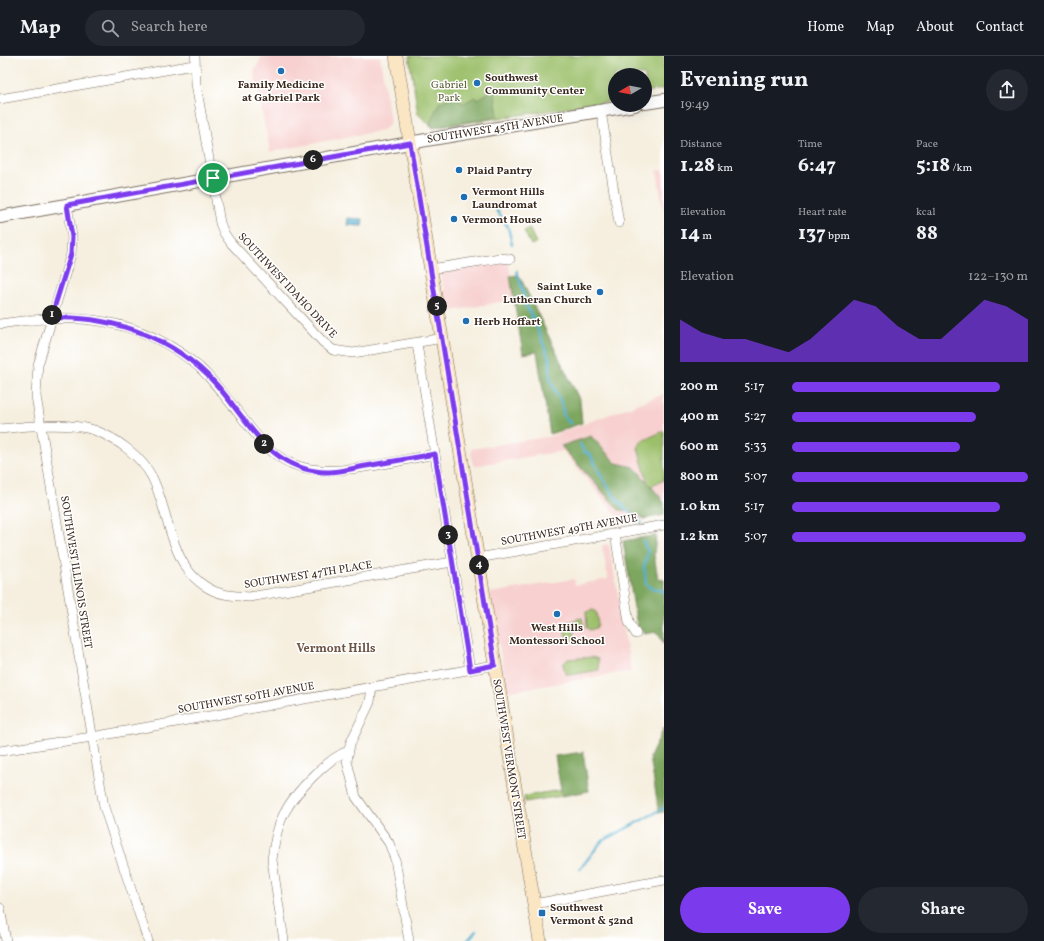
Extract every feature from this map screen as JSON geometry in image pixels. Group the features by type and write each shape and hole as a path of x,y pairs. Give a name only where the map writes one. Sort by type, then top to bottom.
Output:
{"main road":[{"name":"SOUTHWEST VERMONT STREET","path":"396,56 540,941"}],"street":[{"path":"0,99 194,60"},
{"name":"SOUTHWEST IDAHO DRIVE","path":"194,60 220,223 224,233 329,347 340,352 353,353 417,344 442,338"},
{"path":"652,102 664,100"},
{"name":"SOUTHWEST 45TH AVENUE","path":"0,217 410,143 608,110"},
{"path":"601,111 619,223"},
{"name":"SOUTHWEST ILLINOIS STREET","path":"67,205 72,237 71,254 38,365 36,396 106,816 148,941"},
{"path":"431,269 500,258 510,259"},
{"path":"0,324 51,318 108,321 157,340 199,368 215,384 267,448 286,462 298,466 315,471 334,472 435,454"},
{"path":"417,344 470,670"},
{"name":"SOUTHWEST 47TH PLACE","path":"0,429 73,426 93,430 112,438 138,459 151,475 180,560 199,581 213,590 225,594 255,597 452,562"},
{"name":"SOUTHWEST 49TH AVENUE","path":"478,558 664,525"},
{"path":"615,533 629,622 636,634"},
{"name":"SOUTHWEST 50TH AVENUE","path":"0,751 92,737 495,665"},
{"path":"372,687 370,702 348,751 348,768 356,797 389,843 395,860 409,941"},
{"path":"284,941 272,860 273,849 280,823 293,800 323,766 348,751"},
{"path":"534,904 664,880"},
{"path":"0,908 6,941"}],"shaded area":[{"path":"262,56 380,56 390,122 383,130 270,152 254,72"},
{"path":"664,170 664,214 657,171"},
{"path":"508,261 515,299 448,312 441,273"},
{"path":"664,394 664,516 623,523 563,451 473,466 471,449 552,436"},
{"name":"West Hills Montessori School","path":"609,544 631,671 507,692 490,593 574,579 575,585 608,579 602,545"}],"green space":[{"name":"Gabriel Park","path":"409,56 664,56 664,89 652,91 652,68 608,68 608,102 433,128 418,114"},
{"path":"494,90 498,116 433,128 430,123 439,103 457,94 462,104 475,97 477,99"},
{"path":"529,228 536,243 531,245 524,231"},
{"path":"519,275 580,401 582,423 550,434 537,352 523,354 510,276"},
{"path":"664,431 664,480 649,487 638,448 641,441"},
{"path":"591,436 616,463 634,467 639,472 664,503 664,515 644,519 634,512 619,510 561,446"},
{"path":"656,535 654,555 658,579 664,580 664,644 657,632 644,634 637,626 623,541"},
{"path":"593,610 596,612 598,624 596,628 590,630 587,628 586,612"},
{"path":"582,618 584,628 575,630 573,620"},
{"path":"572,621 575,639 567,641 563,623"},
{"path":"592,657 598,659 599,670 570,675 565,673 563,664 568,659"},
{"path":"664,728 664,812 659,813 650,757"},
{"path":"583,752 589,791 562,796 555,756"},
{"path":"561,790 562,796 525,802 524,796"}],"water":[{"path":"348,218 363,219 362,226 347,225"}],"waterway":[{"path":"496,209 508,227 512,244"},
{"path":"517,271 527,308 534,320 550,361 550,378 561,402 564,417 571,424"},
{"path":"580,444 584,452 590,454 601,475 616,498 642,523"},
{"path":"643,541 648,552 644,567 646,583 649,587 664,592"},
{"path":"580,869 601,842 664,808"},
{"path":"467,941 476,931"}],"place":[{"name":"Family Medicine at Gabriel Park","path":"281,71"},
{"name":"Southwest Community Center","path":"477,83"},
{"name":"Plaid Pantry","path":"459,170"},
{"name":"Vermont Hills Laundromat","path":"464,197"},
{"name":"Vermont House","path":"454,219"},
{"name":"Saint Luke Lutheran Church","path":"600,292"},
{"name":"Herb Hoffart","path":"466,321"},
{"name":"West Hills Montessori School","path":"557,614"},
{"name":"Southwest Vermont & 52nd","path":"542,913"}],"district":[{"name":"Vermont Hills","path":"336,648"}],"route":[{"path":"410,143 495,665 470,670 435,454 334,472 315,471 286,462 267,448 215,384 185,357 157,340 130,328 108,321 51,318 60,294 71,254 72,237 67,205 213,178 410,143"}]}
